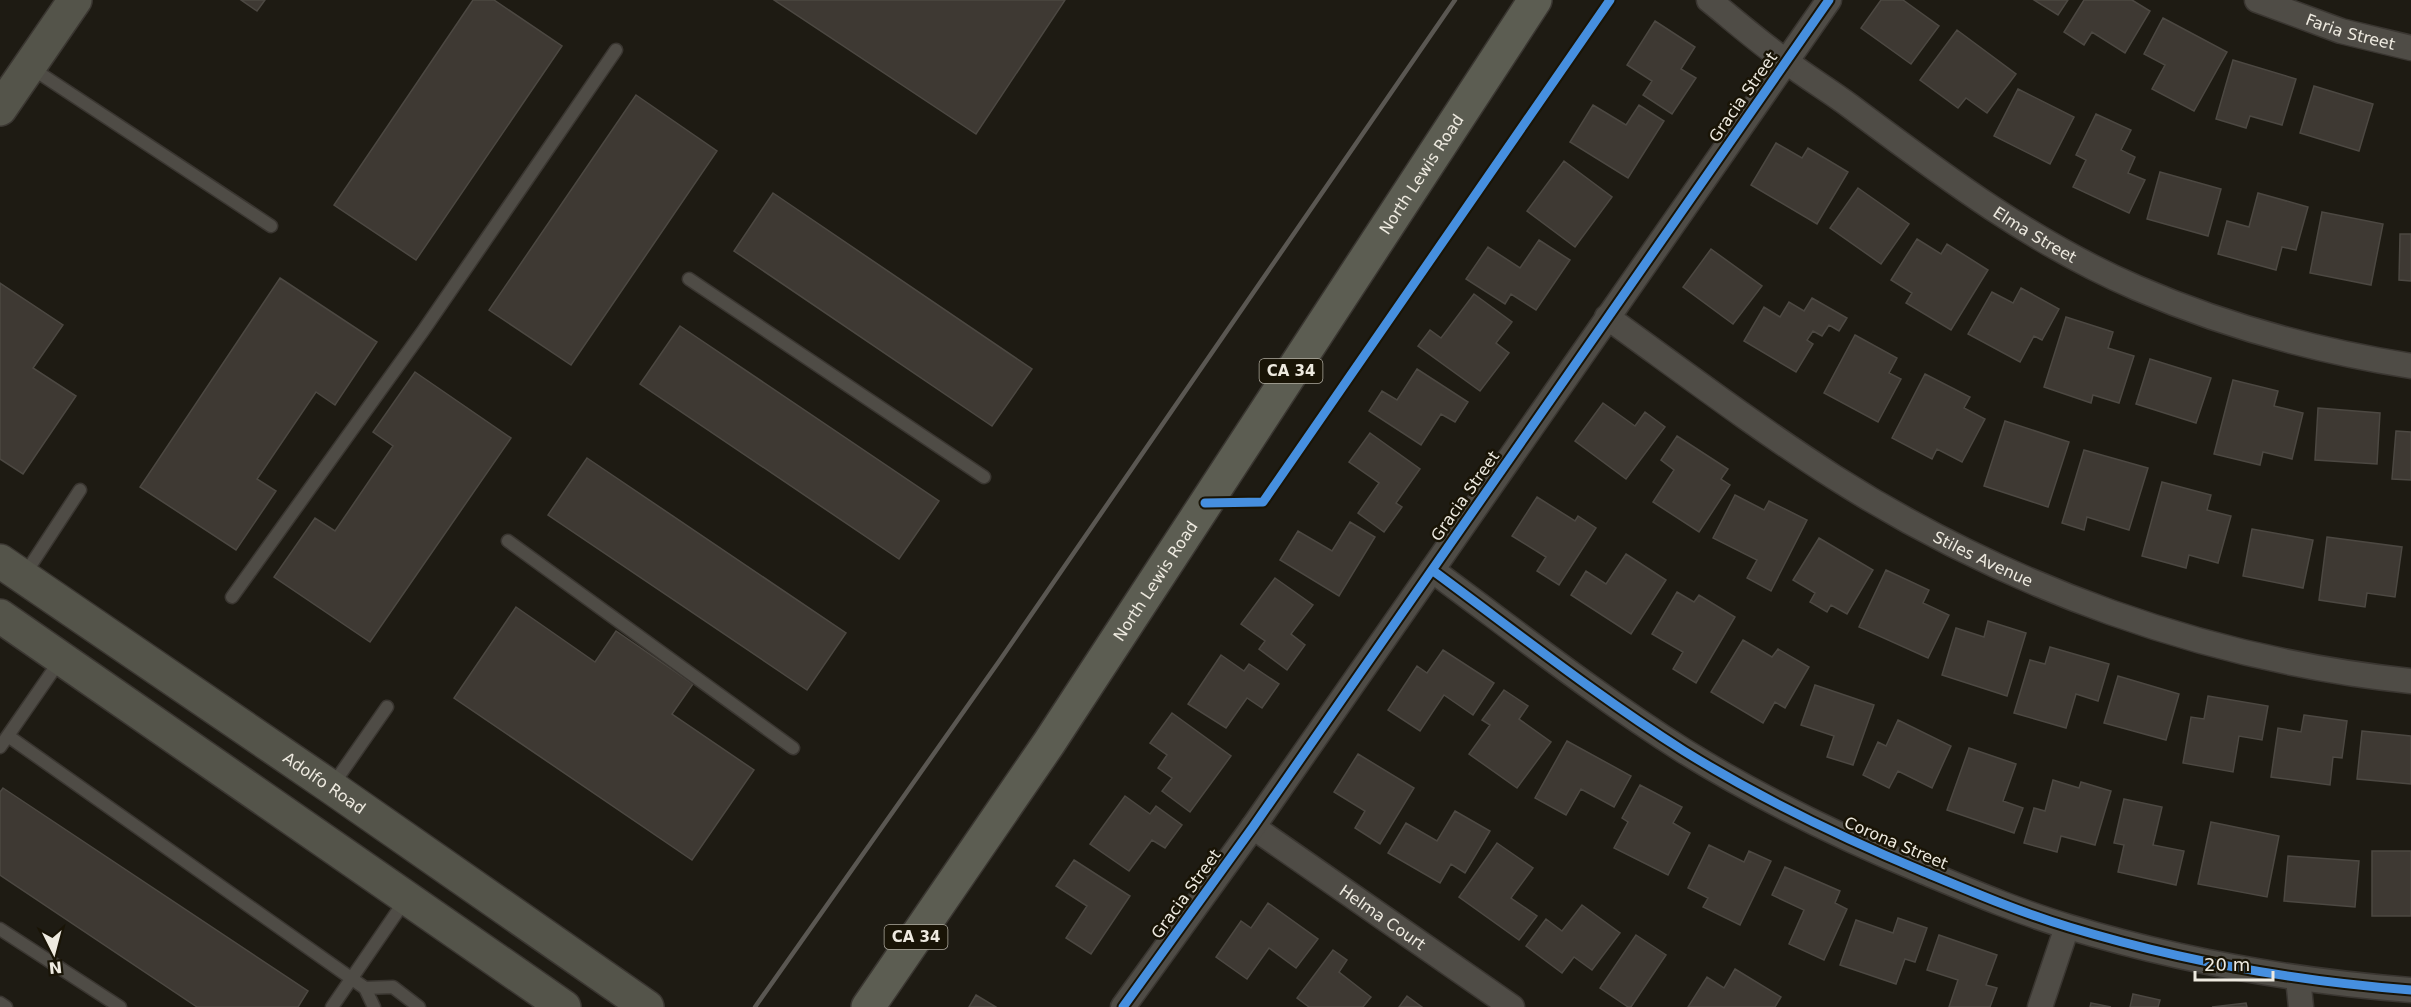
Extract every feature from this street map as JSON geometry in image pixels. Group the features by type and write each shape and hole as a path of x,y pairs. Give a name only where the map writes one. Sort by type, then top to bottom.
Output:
{"main road":[{"path":"0,109 75,0"},
{"name":"North Lewis Road","path":"868,1007 1049,743 1535,0"},
{"name":"Adolfo Road","path":"11,569 331,787 647,1007"},
{"path":"0,616 564,1007"}],"street":[{"name":"Elma Street","path":"1709,0 1787,62 1972,195 2048,243 2098,270 2147,292 2239,327 2319,348 2411,366"},
{"name":"Gracia Street","path":"1124,1007 1253,827 1829,0"},
{"name":"Faria Street","path":"2257,0 2341,31 2411,48"},
{"name":"Stiles Avenue","path":"1607,317 1834,477 1925,530 2021,576 2110,612 2203,642 2284,661 2367,676 2411,681"},
{"name":"Corona Street","path":"1432,570 1604,697 1685,752 1808,821 1875,852 2000,903 2067,927 2172,955 2298,978 2411,990"},
{"name":"Helma Court","path":"1253,827 1512,1007"},
{"path":"2040,1007 2067,927"},
{"path":"2298,978 2301,1007"}],"lane":[{"path":"232,597 430,321 616,50"},
{"path":"30,66 271,226"},
{"path":"689,279 984,477"},
{"path":"11,569 80,490"},
{"path":"508,541 793,748"},
{"path":"0,747 62,658"},
{"path":"331,787 387,707"},
{"path":"8,736 365,988 374,1007"},
{"path":"332,1007 406,898"},
{"path":"0,929 120,1007"},
{"path":"365,988 393,987 419,1007"},
{"path":"0,1003 6,1007"}],"building":[{"path":"241,0 265,0 257,11"},
{"path":"473,0 494,0 562,46 416,260 334,205"},
{"path":"774,0 1065,0 976,134"},
{"path":"1881,0 1903,0 1939,26 1911,64 1861,28"},
{"path":"2034,0 2068,0 2058,15"},
{"path":"2084,0 2132,0 2150,11 2125,53 2092,32 2084,45 2064,32"},
{"path":"2163,18 2227,52 2194,111 2152,89 2165,65 2144,54"},
{"path":"1655,21 1695,47 1681,69 1696,78 1672,114 1643,95 1652,81 1627,65"},
{"path":"1957,30 2016,74 1987,113 1966,98 1958,108 1920,80"},
{"path":"2233,60 2296,79 2282,125 2250,116 2246,128 2216,119"},
{"path":"2314,86 2373,104 2359,151 2300,133"},
{"path":"2018,89 2074,117 2050,164 1994,136"},
{"path":"636,95 717,151 571,365 489,310"},
{"path":"1593,105 1626,125 1639,105 1664,121 1628,178 1570,142"},
{"path":"2096,114 2131,130 2121,150 2135,157 2128,173 2145,180 2129,213 2073,187 2086,160 2076,155"},
{"path":"1776,143 1802,158 1808,148 1848,172 1817,224 1751,185"},
{"path":"1564,161 1612,197 1575,247 1527,211"},
{"path":"2160,172 2221,189 2208,236 2147,219"},
{"path":"1858,188 1909,224 1881,264 1830,228"},
{"path":"773,193 1032,369 992,426 734,251"},
{"path":"2258,193 2308,207 2296,250 2282,247 2276,270 2218,254 2227,221 2249,227"},
{"path":"2322,212 2383,224 2371,285 2310,273"},
{"path":"2400,234 2411,234 2411,281 2399,280"},
{"path":"1917,239 1941,254 1947,244 1988,270 1951,330 1906,303 1912,293 1891,280"},
{"path":"1539,240 1570,260 1536,310 1511,294 1505,304 1466,279 1488,247 1520,268"},
{"path":"1711,249 1762,286 1733,324 1683,287"},
{"path":"280,278 377,342 335,405 316,392 257,479 276,491 236,550 140,487"},
{"path":"0,283 63,325 33,368 76,396 23,474 0,459"},
{"path":"2021,288 2059,309 2042,340 2034,336 2020,362 1968,334 1992,292 2013,303"},
{"path":"1474,294 1512,322 1496,343 1509,353 1480,391 1418,346 1430,330 1441,338"},
{"path":"1812,298 1847,318 1839,331 1829,325 1822,336 1813,331 1807,340 1813,344 1796,372 1744,341 1764,307 1780,317 1789,302 1804,311"},
{"path":"2066,317 2113,332 2108,348 2134,356 2119,403 2093,395 2091,403 2044,387"},
{"path":"680,326 939,501 899,559 640,384"},
{"path":"1855,335 1897,358 1889,373 1901,379 1878,422 1824,393"},
{"path":"2150,359 2211,378 2196,423 2136,404"},
{"path":"1417,369 1468,402 1455,422 1441,414 1421,445 1369,411 1382,391 1397,400"},
{"path":"415,372 511,438 370,642 274,577 315,518 335,531 393,446 373,432"},
{"path":"1925,374 1970,397 1964,408 1985,419 1962,462 1937,449 1932,459 1892,438"},
{"path":"2233,380 2278,391 2274,406 2303,413 2292,459 2263,452 2260,465 2214,454"},
{"path":"1603,403 1635,426 1645,412 1665,427 1626,479 1575,441"},
{"path":"2318,408 2380,413 2377,464 2315,460"},
{"path":"2005,421 2069,442 2048,507 1984,486"},
{"path":"2396,431 2411,432 2411,480 2392,479"},
{"path":"1370,433 1420,469 1396,503 1402,507 1384,532 1358,513 1379,483 1349,462"},
{"path":"1677,436 1728,469 1721,479 1730,485 1699,532 1653,502 1674,470 1661,460"},
{"path":"2084,450 2148,468 2129,530 2087,517 2084,530 2062,523"},
{"path":"587,458 846,633 807,690 548,515"},
{"path":"2162,482 2211,495 2207,510 2231,516 2218,563 2189,555 2186,568 2142,556"},
{"path":"1735,495 1764,510 1769,501 1807,520 1771,591 1747,578 1757,560 1713,538"},
{"path":"1537,497 1575,521 1578,516 1596,528 1559,585 1537,571 1546,557 1512,536"},
{"path":"1350,522 1375,537 1339,596 1280,560 1298,531 1332,551"},
{"path":"2252,529 2313,540 2303,588 2243,576"},
{"path":"2327,537 2402,547 2395,597 2367,593 2365,607 2319,600"},
{"path":"1819,538 1873,570 1847,614 1831,605 1827,612 1810,602 1815,593 1793,580"},
{"path":"1626,554 1666,580 1631,634 1571,595 1586,571 1606,584"},
{"path":"1886,570 1929,590 1923,603 1949,615 1928,658 1859,627"},
{"path":"1275,578 1313,605 1291,634 1305,645 1287,670 1259,649 1265,641 1241,624"},
{"path":"1677,592 1694,602 1699,595 1735,617 1696,683 1673,669 1683,652 1652,634"},
{"path":"516,607 595,662 616,631 693,684 672,714 754,770 692,860 454,698"},
{"path":"1988,621 2026,633 2007,696 1942,675 1956,628 1984,637"},
{"path":"1743,640 1772,657 1778,649 1809,667 1785,708 1775,702 1763,723 1711,692"},
{"path":"2050,647 2109,664 2098,701 2076,694 2066,728 2014,713 2030,660 2045,664"},
{"path":"1443,650 1494,683 1473,715 1444,695 1420,731 1388,710 1417,666 1427,673"},
{"path":"1221,655 1244,671 1249,664 1279,684 1262,708 1247,698 1226,728 1188,704"},
{"path":"2118,676 2179,694 2166,740 2104,723"},
{"path":"1815,685 1874,705 1853,765 1827,757 1834,736 1801,725"},
{"path":"1504,690 1528,706 1519,719 1551,742 1517,788 1469,754 1490,725 1482,720"},
{"path":"2208,696 2268,706 2262,740 2239,736 2233,772 2183,763 2191,717 2204,719"},
{"path":"1172,713 1231,756 1190,812 1162,791 1172,778 1158,768 1167,755 1150,743"},
{"path":"2304,715 2347,721 2342,758 2333,757 2330,785 2271,777 2278,728 2301,732"},
{"path":"1898,720 1951,746 1932,788 1898,771 1889,788 1863,775 1878,742 1886,746"},
{"path":"2362,731 2411,736 2411,784 2357,779"},
{"path":"1567,741 1631,776 1614,807 1581,789 1566,815 1535,798"},
{"path":"1969,748 2016,764 2003,801 2023,808 2014,833 1947,810"},
{"path":"1358,754 1414,788 1380,844 1355,828 1365,811 1334,792"},
{"path":"2053,780 2079,788 2081,782 2111,791 2095,845 2061,836 2057,852 2024,843 2034,808 2045,811"},
{"path":"1640,785 1682,807 1673,823 1690,833 1668,875 1614,848 1628,822 1622,818"},
{"path":"3,788 308,991 298,1007 197,1007 0,875 0,792"},
{"path":"1125,796 1150,814 1156,806 1182,825 1165,848 1152,840 1129,871 1090,844"},
{"path":"2124,799 2162,807 2153,845 2184,851 2176,885 2118,872 2124,845 2114,843"},
{"path":"1455,811 1490,831 1465,873 1451,864 1440,883 1388,853 1406,823 1437,841"},
{"path":"2211,822 2279,836 2267,897 2198,884"},
{"path":"1497,843 1533,868 1511,898 1537,916 1519,940 1459,897"},
{"path":"1709,845 1744,862 1749,851 1771,861 1740,925 1703,907 1708,898 1688,888"},
{"path":"2372,851 2411,851 2411,916 2372,916"},
{"path":"2288,856 2359,861 2355,907 2284,901"},
{"path":"1074,860 1130,896 1091,954 1066,938 1087,906 1056,886"},
{"path":"1785,867 1840,891 1835,903 1847,909 1824,960 1789,944 1804,910 1772,895"},
{"path":"1268,903 1318,939 1296,968 1269,948 1247,979 1216,957 1241,921 1251,928"},
{"path":"1582,905 1620,933 1592,970 1574,957 1562,973 1526,946 1546,919 1562,931"},
{"path":"1898,918 1927,928 1915,962 1905,959 1896,984 1840,965 1856,920 1893,933"},
{"path":"1636,935 1666,955 1631,1007 1628,1007 1600,988"},
{"path":"1939,935 1997,955 1986,985 1997,988 1990,1007 1949,1007 1958,980 1927,970"},
{"path":"1333,950 1347,960 1339,972 1371,997 1363,1007 1309,1007 1297,998"},
{"path":"1735,969 1781,997 1775,1007 1688,1007 1707,977 1724,988"},
{"path":"2133,994 2160,1000 2158,1007 2130,1007"},
{"path":"976,995 996,1007 969,1007"},
{"path":"1407,996 1422,1007 1399,1007"},
{"path":"2091,1003 2111,1007 2090,1007"},
{"path":"2246,1003 2247,1007 2212,1007"}],"railway":[{"path":"755,1007 1000,660 1455,0"}],"cycle path":[{"path":"1205,503 1263,502 1610,0"},
{"path":"1123,1007 1253,827 1829,0"},
{"path":"1432,570 1588,686 1684,751 1771,801 1891,858 2032,915 2153,950 2281,975 2411,990"}]}
